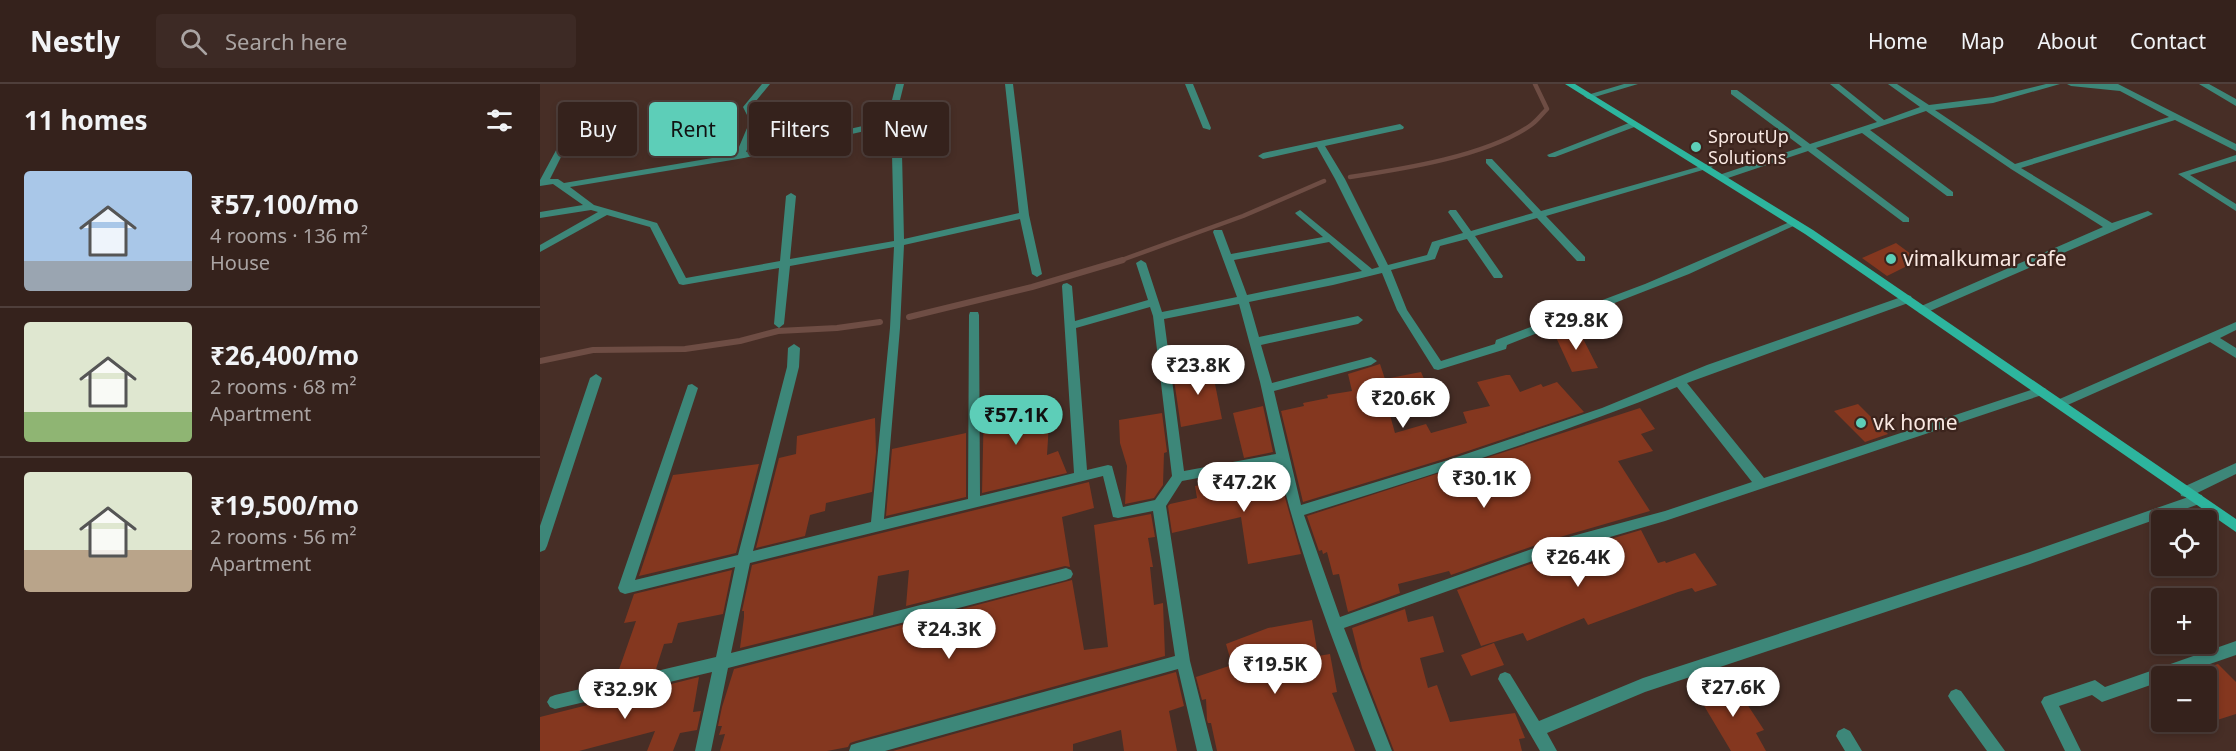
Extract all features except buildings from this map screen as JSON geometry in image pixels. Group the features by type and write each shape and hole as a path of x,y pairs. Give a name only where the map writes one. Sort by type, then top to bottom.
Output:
{"main road":[{"path":"1569,84 1708,167 1795,223 2236,526"}],"street":[{"path":"740,155 754,121 747,106 766,84"},
{"path":"898,102 896,100 900,84"},
{"path":"1009,84 1024,215 1037,274"},
{"path":"1189,84 1207,128"},
{"path":"1588,96 1634,84"},
{"path":"1834,84 1883,123"},
{"path":"1893,84 2014,167 2111,227"},
{"path":"1722,177 1927,108 1993,100 2056,84"},
{"path":"2071,84 2121,89"},
{"path":"2112,84 2236,148"},
{"path":"2203,84 2236,104"},
{"path":"1734,92 1906,220"},
{"path":"2014,167 2176,117"},
{"path":"1552,155 1634,124"},
{"path":"1263,156 1400,127"},
{"path":"562,186 740,155 863,128"},
{"path":"1863,129 1950,195"},
{"path":"1320,145 1385,268 1402,310 1438,366 1502,346 1500,343 1606,305 1714,261 1795,223"},
{"path":"541,183 558,153"},
{"path":"876,526 895,328 899,243 897,156"},
{"path":"2236,158 2183,174 2236,208"},
{"path":"1490,161 1581,259"},
{"path":"1158,316 1431,257 1436,244 1708,167"},
{"path":"541,183 555,181 591,207 654,225 683,282 899,243 1024,215"},
{"path":"779,324 791,196"},
{"path":"540,215 591,207"},
{"path":"540,249 607,212"},
{"path":"1453,212 1498,276"},
{"path":"1300,213 1370,272"},
{"path":"1923,310 2111,227 2148,214"},
{"path":"1218,232 1243,299 1268,388 1296,512 1335,624 1384,751"},
{"path":"1228,258 1330,239"},
{"path":"1141,262 1158,316 1178,477 1159,505 1183,661 1205,751"},
{"path":"1066,285 1081,476"},
{"path":"1296,512 1606,411 1679,381 1907,299"},
{"path":"1070,326 1155,302"},
{"path":"974,315 974,502"},
{"path":"1255,342 1358,320"},
{"path":"2059,404 2236,326"},
{"path":"2211,337 2236,354"},
{"path":"703,751 744,558 793,367 794,348"},
{"path":"1268,388 1371,361"},
{"path":"540,546 596,378"},
{"path":"1679,381 1761,484"},
{"path":"692,388 625,588 1108,470 1118,513 1159,505"},
{"path":"1335,624 1554,547 1665,516 2040,391"},
{"path":"1178,477 1284,457"},
{"path":"1537,729 1643,685 2018,562 2191,496 2236,468"},
{"path":"555,702 720,663 1066,573"},
{"path":"2073,751 2049,702 2095,687 2102,695 2236,648"},
{"path":"857,751 1183,661"},
{"path":"1505,679 1549,751"},
{"path":"1956,696 1997,751"},
{"path":"1844,736 1854,751"}],"waterway":[{"path":"1350,177 1444,160 1513,136 1533,123 1547,109 1535,84"},
{"path":"1119,261 1243,216 1324,181"},
{"path":"909,317 1032,287 1123,260"},
{"path":"540,361 593,350 685,349 740,341 778,331 837,328 880,322"}],"place":[{"name":"SproutUp Solutions","path":"1696,147"},
{"name":"vimalkumar cafe","path":"1891,259"},
{"name":"vk home","path":"1861,423"}]}
